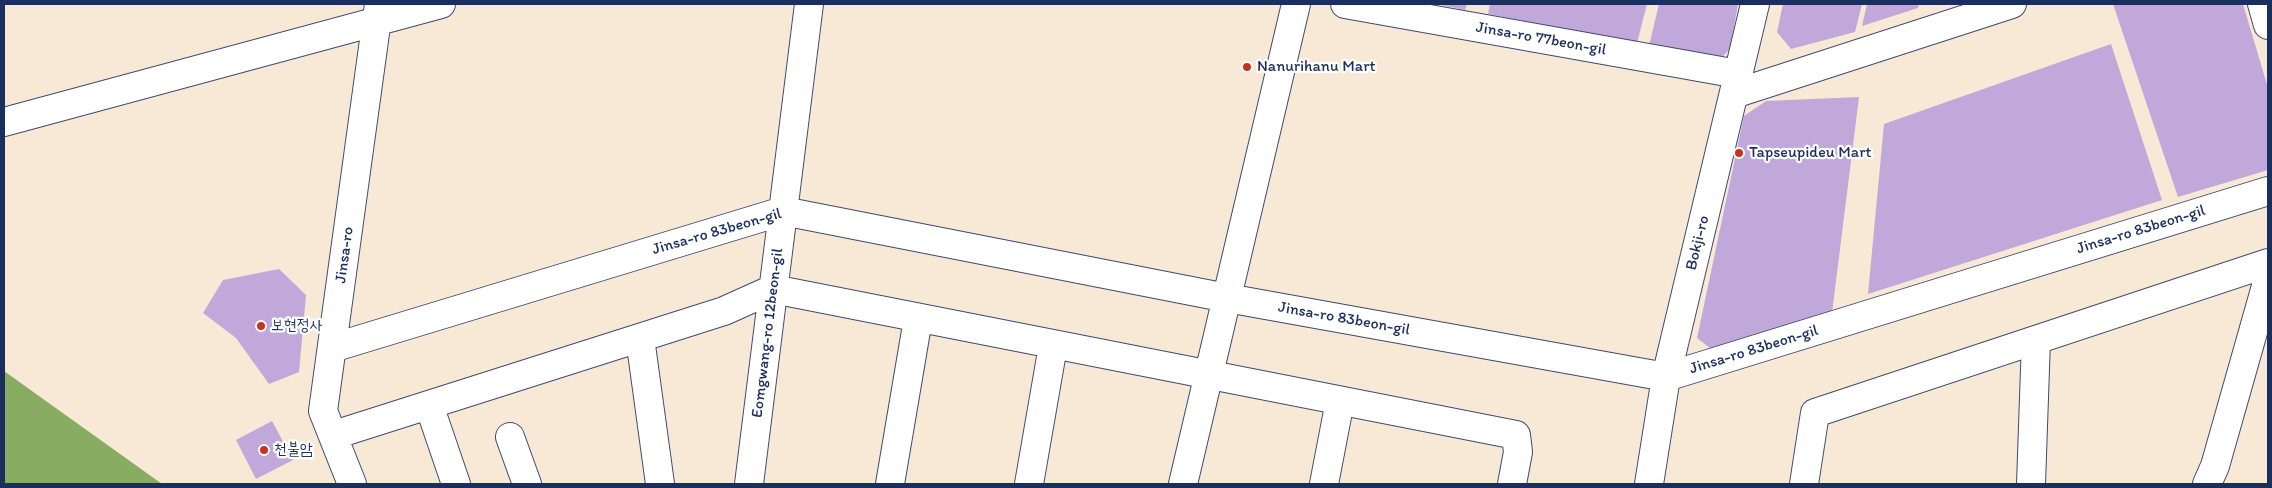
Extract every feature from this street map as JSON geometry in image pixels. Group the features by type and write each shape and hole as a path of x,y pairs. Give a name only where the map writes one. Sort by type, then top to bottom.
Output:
{"street":[{"path":"4,122 378,12 441,4"},
{"name":"Eomgwang-ro 12beon-gil","path":"749,484 809,4"},
{"path":"1183,484 1296,4"},
{"name":"Jinsa-ro 77beon-gil","path":"1345,4 1736,84 2012,4"},
{"name":"Bokji-ro","path":"1649,484 1666,377 1755,4"},
{"path":"2262,4 2268,25"},
{"name":"Jinsa-ro","path":"352,484 324,411 378,12"},
{"name":"Jinsa-ro 83beon-gil","path":"332,348 783,211 1227,298 1666,377 2268,191"},
{"path":"1804,484 1815,413 2268,263"},
{"path":"2207,484 2215,466 2268,279"},
{"path":"334,435 724,311 773,290 1516,435 1518,452 1512,484"},
{"path":"890,484 918,319"},
{"path":"640,338 660,484"},
{"path":"2031,484 2036,340"},
{"path":"1029,484 1053,346"},
{"path":"1324,484 1340,401"},
{"path":"429,405 456,484"},
{"path":"510,437 527,484"}],"green space":[{"path":"4,371 162,484 4,484"}],"building":[{"path":"1437,4 1467,4 1465,10"},
{"path":"1490,4 1647,4 1637,43 1488,14"},
{"path":"1659,4 1738,4 1730,49 1721,58 1649,46"},
{"path":"1783,4 1862,4 1855,32 1791,49 1777,32"},
{"path":"1867,4 1919,4 1918,8 1862,26"},
{"path":"2113,4 2243,4 2268,88 2268,170 2178,197"},
{"path":"2111,44 2162,200 1868,294 1884,124"},
{"path":"1859,97 1832,313 1719,355 1697,338 1744,116 1766,101"},
{"name":"보현정사","path":"279,269 306,295 299,372 269,384 236,338 203,313 223,280"},
{"name":"천불암","path":"272,421 293,460 256,479 236,440"}],"place":[{"name":"Nanurihanu Mart","path":"1247,67"},
{"name":"Tapseupideu Mart","path":"1739,153"},
{"name":"보현정사","path":"261,326"},
{"name":"천불암","path":"264,450"}]}
